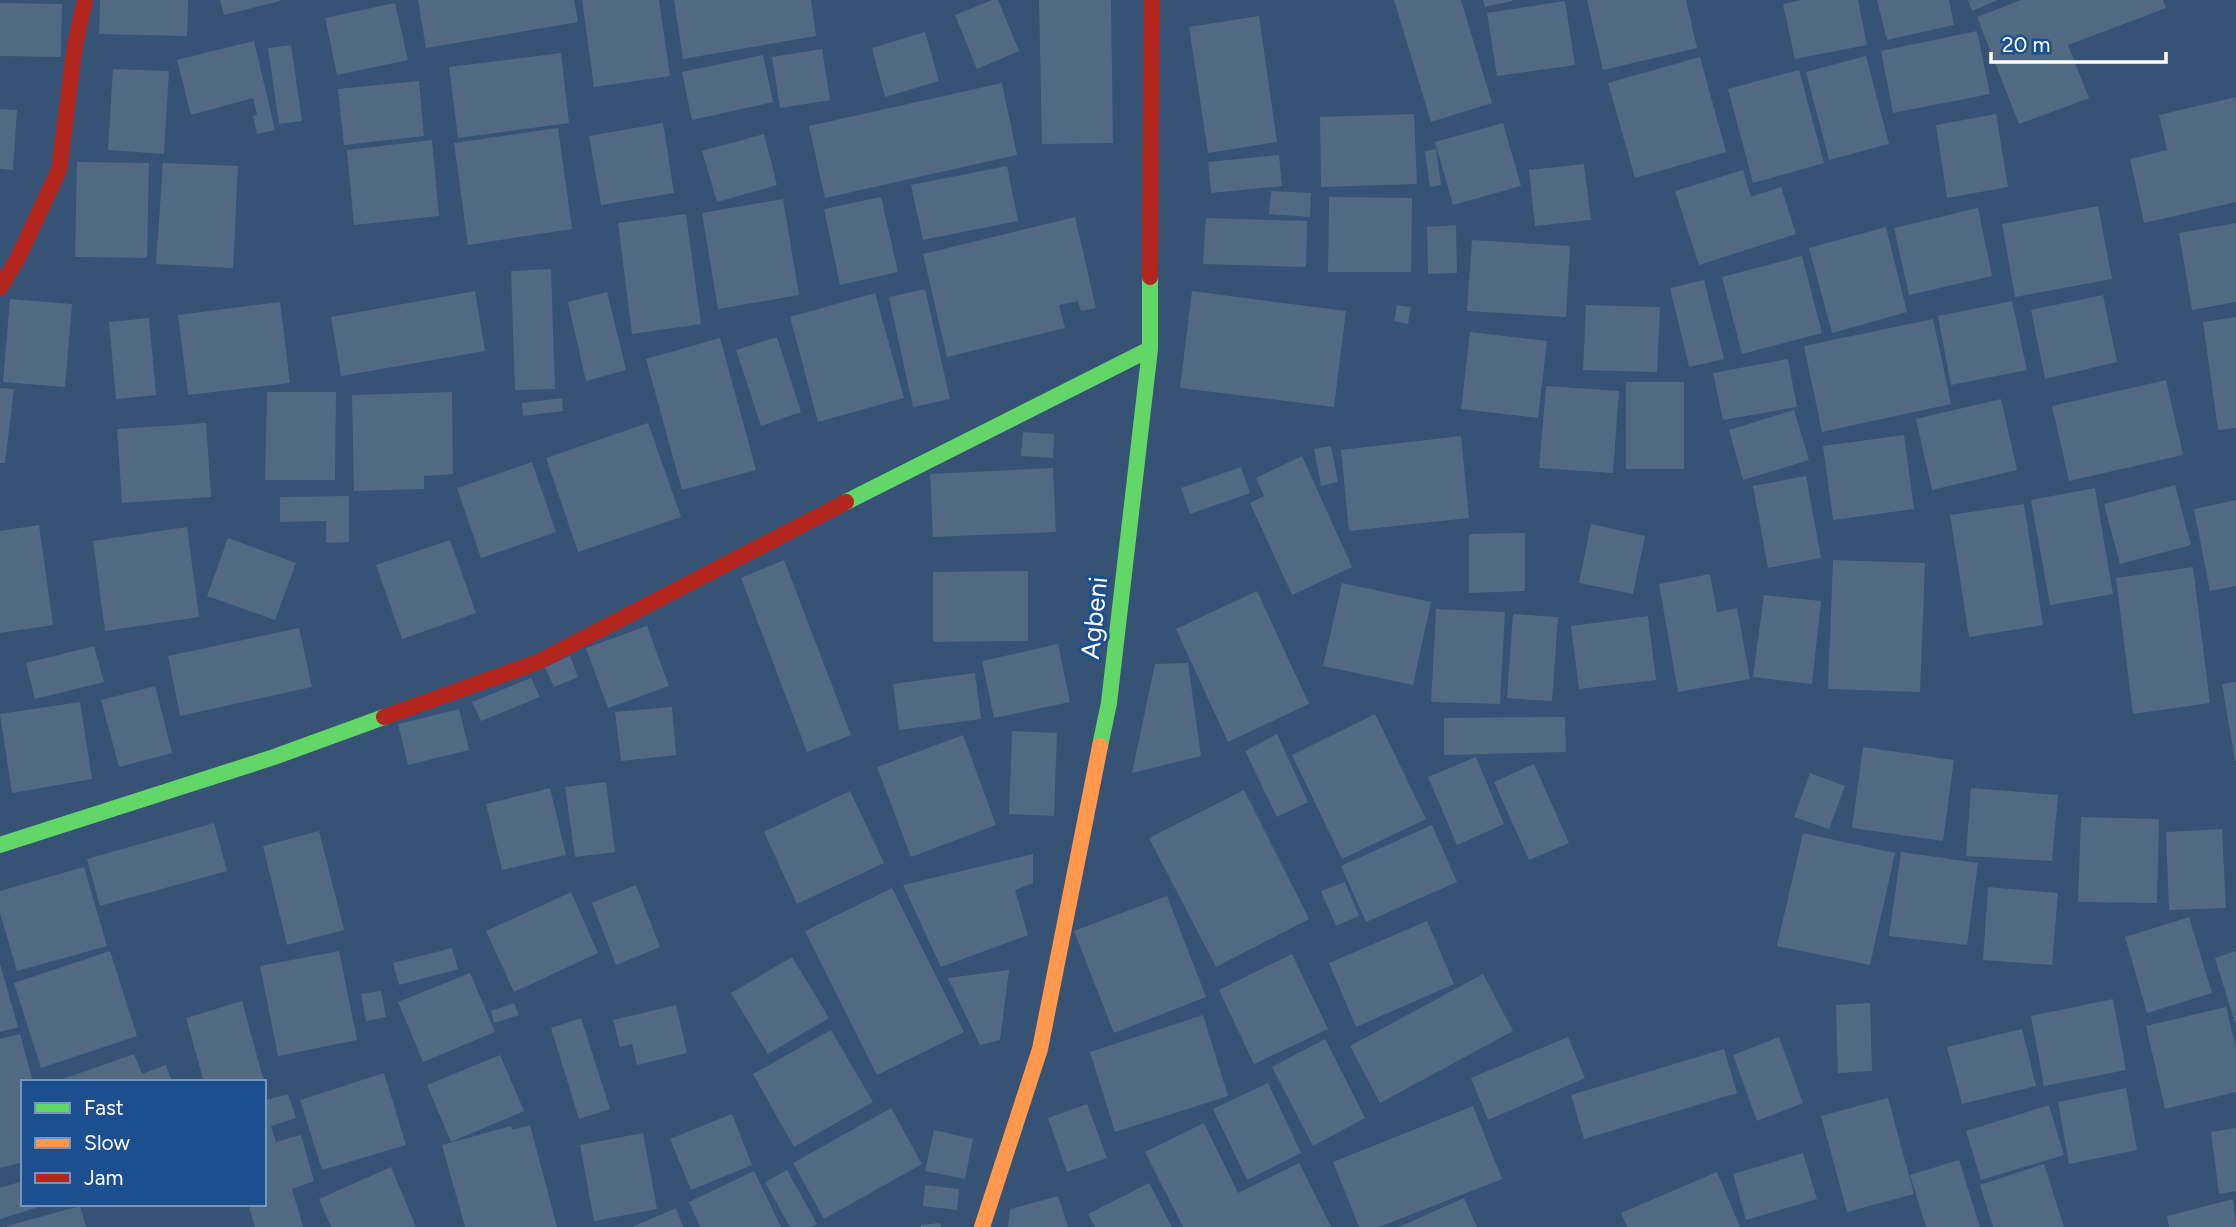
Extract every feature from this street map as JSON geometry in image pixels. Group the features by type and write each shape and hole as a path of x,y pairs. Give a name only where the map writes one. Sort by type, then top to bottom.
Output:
{"street":[{"path":"0,288 18,258 59,170 75,45 85,0"},
{"name":"Agbeni","path":"982,1227 1040,1049 1110,704 1150,349 1152,0"},
{"path":"0,845 274,757 538,662 811,519 1150,349"}],"building":[{"path":"100,0 188,0 187,36 99,34"},
{"path":"220,0 279,0 280,1 224,15"},
{"path":"418,0 574,0 578,22 426,48"},
{"path":"582,0 659,0 670,76 594,87"},
{"path":"674,0 811,0 816,36 683,59"},
{"path":"998,0 1019,51 977,69 955,15"},
{"path":"1039,0 1111,0 1113,143 1042,144"},
{"path":"1394,0 1461,0 1492,103 1431,122"},
{"path":"1483,0 1512,0 1512,1 1485,7"},
{"path":"1587,0 1686,0 1697,48 1603,70"},
{"path":"1802,0 1858,0 1867,45 1795,59 1783,4"},
{"path":"1877,0 1949,0 1954,25 1887,40"},
{"path":"1968,0 1998,0 1972,11"},
{"path":"2021,0 2163,0 2166,8 2068,45 2089,98 2019,124 1977,17"},
{"path":"1565,1 1575,65 1497,76 1487,13"},
{"path":"0,3 62,4 61,57 0,56"},
{"path":"395,3 408,60 337,75 325,18"},
{"path":"1259,16 1277,142 1208,153 1189,27"},
{"path":"1977,31 1990,94 1893,113 1881,51"},
{"path":"925,32 939,81 885,97 872,48"},
{"path":"254,41 275,130 257,134 253,98 191,115 177,60"},
{"path":"291,45 302,121 279,124 268,48"},
{"path":"822,49 830,100 780,108 772,57"},
{"path":"561,53 569,123 458,138 449,67"},
{"path":"763,55 773,102 692,120 682,72"},
{"path":"1866,56 1889,144 1829,160 1806,72"},
{"path":"1700,57 1726,152 1635,178 1608,83"},
{"path":"113,69 169,71 164,154 108,150"},
{"path":"1799,70 1824,163 1753,183 1728,89"},
{"path":"419,81 424,136 344,145 338,89"},
{"path":"1002,83 1017,155 825,198 809,126"},
{"path":"2236,97 2236,202 2144,223 2130,159 2167,150 2159,115"},
{"path":"0,109 17,110 13,170 0,169"},
{"path":"1414,114 1417,184 1321,187 1320,117"},
{"path":"1996,114 2008,187 1947,198 1936,125"},
{"path":"663,123 674,193 601,205 589,136"},
{"path":"1503,123 1521,186 1453,205 1435,142"},
{"path":"558,128 572,229 468,245 454,143"},
{"path":"764,134 777,185 717,202 702,151"},
{"path":"432,140 439,216 354,225 347,150"},
{"path":"1436,149 1441,185 1430,187 1425,151"},
{"path":"1279,155 1282,186 1211,193 1208,162"},
{"path":"77,162 149,163 147,258 75,257"},
{"path":"163,163 238,166 233,268 156,264"},
{"path":"1584,164 1591,220 1535,226 1529,170"},
{"path":"1007,166 1018,221 923,240 911,185"},
{"path":"1743,170 1751,197 1781,187 1796,234 1699,265 1675,191"},
{"path":"1271,191 1311,193 1310,217 1269,214"},
{"path":"881,197 898,272 840,285 824,209"},
{"path":"1329,197 1412,198 1411,272 1328,272"},
{"path":"783,199 799,295 718,309 702,213"},
{"path":"2098,206 2112,279 2015,297 2002,224"},
{"path":"1978,208 1992,276 1909,295 1894,228"},
{"path":"686,214 701,324 632,334 618,223"},
{"path":"1075,217 1096,308 1081,311 1078,301 1059,305 1065,328 947,357 923,254"},
{"path":"1206,218 1307,221 1306,267 1203,264"},
{"path":"2236,223 2236,302 2192,310 2179,233"},
{"path":"1456,225 1457,273 1428,274 1427,227"},
{"path":"1886,227 1907,312 1832,333 1809,248"},
{"path":"1472,240 1570,246 1566,317 1467,311"},
{"path":"1802,256 1822,333 1742,354 1722,277"},
{"path":"551,269 555,389 515,390 511,271"},
{"path":"1704,280 1724,359 1689,367 1670,288"},
{"path":"925,289 950,399 913,407 889,297"},
{"path":"475,291 485,351 341,376 331,317"},
{"path":"1192,291 1346,311 1334,407 1180,388"},
{"path":"607,292 626,370 586,381 568,302"},
{"path":"875,293 904,398 818,422 790,317"},
{"path":"2103,295 2117,362 2045,379 2031,310"},
{"path":"10,299 72,304 65,387 3,382"},
{"path":"2012,301 2027,370 1951,385 1938,316"},
{"path":"280,302 290,383 188,395 178,315"},
{"path":"1397,305 1411,307 1408,324 1394,321"},
{"path":"1586,305 1660,307 1657,372 1583,370"},
{"path":"2236,317 2236,428 2218,430 2203,322"},
{"path":"149,318 156,395 116,399 109,322"},
{"path":"1933,319 1951,404 1822,432 1804,346"},
{"path":"1470,332 1547,341 1538,418 1461,409"},
{"path":"777,337 801,412 761,426 736,350"},
{"path":"720,338 756,470 682,490 646,359"},
{"path":"1788,359 1797,407 1723,420 1713,373"},
{"path":"2166,380 2183,455 2069,481 2052,406"},
{"path":"1626,382 1684,382 1684,469 1626,469"},
{"path":"1546,386 1619,391 1613,473 1539,468"},
{"path":"0,388 14,389 5,463 0,463"},
{"path":"267,392 336,392 335,480 265,480"},
{"path":"452,392 453,474 424,476 424,489 354,491 352,395"},
{"path":"562,398 563,411 523,416 522,403"},
{"path":"2001,399 2017,470 1932,490 1916,419"},
{"path":"1794,410 1809,460 1743,480 1729,430"},
{"path":"206,423 211,497 122,503 117,429"},
{"path":"648,423 681,517 578,552 546,458"},
{"path":"1023,432 1054,434 1053,458 1021,456"},
{"path":"1904,435 1914,509 1833,520 1823,446"},
{"path":"1461,436 1469,518 1349,531 1341,450"},
{"path":"1331,446 1338,482 1321,486 1314,449"},
{"path":"1302,456 1352,567 1292,595 1250,503 1264,496 1256,478"},
{"path":"532,462 556,532 481,558 457,488"},
{"path":"1241,467 1250,493 1190,514 1181,488"},
{"path":"1053,468 1056,532 933,537 930,474"},
{"path":"1806,476 1821,558 1768,568 1753,486"},
{"path":"2175,485 2191,545 2120,564 2104,504"},
{"path":"2095,488 2113,594 2050,605 2031,500"},
{"path":"349,496 349,542 326,543 326,521 280,522 280,497"},
{"path":"2236,500 2236,586 2210,591 2194,509"},
{"path":"2024,504 2043,625 1969,637 1950,515"},
{"path":"1591,524 1645,536 1633,594 1579,583"},
{"path":"39,525 53,625 0,633 0,531"},
{"path":"187,527 199,617 105,631 93,541"},
{"path":"1525,533 1525,591 1469,593 1469,534"},
{"path":"228,538 296,563 275,620 207,596"},
{"path":"450,540 476,613 402,639 376,565"},
{"path":"784,560 851,735 807,752 741,578"},
{"path":"1833,560 1925,563 1920,692 1828,689"},
{"path":"2193,567 2210,703 2133,714 2116,578"},
{"path":"1028,571 1028,641 933,642 933,572"},
{"path":"1710,574 1717,612 1737,608 1750,679 1678,692 1659,584"},
{"path":"1342,583 1431,602 1413,685 1323,666"},
{"path":"1257,591 1309,704 1228,742 1176,629"},
{"path":"1764,595 1821,601 1812,684 1753,677"},
{"path":"1436,609 1505,612 1500,704 1431,702"},
{"path":"1513,614 1558,617 1552,701 1507,698"},
{"path":"1648,616 1656,680 1579,689 1571,626"},
{"path":"647,626 669,686 608,708 586,648"},
{"path":"299,628 312,687 180,716 168,656"},
{"path":"1058,644 1070,702 994,718 982,661"},
{"path":"94,646 104,682 35,699 26,663"},
{"path":"570,656 578,677 554,687 545,667"},
{"path":"1188,663 1201,756 1132,773 1155,664"},
{"path":"975,673 981,719 899,730 893,684"},
{"path":"531,678 540,697 481,721 472,702"},
{"path":"2236,682 2236,761 2235,761 2222,684"},
{"path":"155,686 172,753 119,767 101,700"},
{"path":"80,702 92,779 12,793 0,714"},
{"path":"672,707 676,755 621,761 615,712"},
{"path":"459,709 469,750 408,765 398,724"},
{"path":"1375,714 1426,819 1342,859 1292,755"},
{"path":"1565,717 1566,752 1444,755 1444,718"},
{"path":"1012,731 1057,733 1054,816 1009,814"},
{"path":"1277,734 1308,802 1277,817 1245,751"},
{"path":"963,735 996,825 911,857 877,767"},
{"path":"1863,747 1954,760 1943,841 1852,828"},
{"path":"1476,757 1504,824 1457,845 1428,777"},
{"path":"1534,764 1569,843 1529,860 1494,782"},
{"path":"1810,773 1845,786 1829,829 1794,817"},
{"path":"606,782 615,852 575,857 565,787"},
{"path":"550,788 566,855 502,870 486,804"},
{"path":"1971,788 2058,795 2052,861 1966,856"},
{"path":"1244,790 1309,919 1216,967 1149,838"},
{"path":"850,791 884,863 797,904 764,832"},
{"path":"2081,817 2159,819 2157,903 2078,902"},
{"path":"214,823 227,871 100,906 87,859"},
{"path":"1432,825 1457,882 1366,922 1341,866"},
{"path":"2222,829 2226,908 2169,910 2166,832"},
{"path":"319,831 344,930 287,945 263,846"},
{"path":"1803,833 1895,853 1870,965 1777,946"},
{"path":"1901,852 1978,863 1967,945 1889,936"},
{"path":"1033,854 1033,883 1015,890 1028,935 941,967 903,885"},
{"path":"84,867 107,946 17,971 0,913 0,891"},
{"path":"1345,882 1359,916 1336,926 1321,891"},
{"path":"636,885 660,947 616,965 592,903"},
{"path":"1988,887 2058,893 2052,965 1983,960"},
{"path":"892,888 964,1032 877,1075 805,931"},
{"path":"571,892 598,953 514,992 486,931"},
{"path":"1167,896 1206,997 1114,1033 1074,931"},
{"path":"2189,917 2212,993 2147,1013 2125,937"},
{"path":"1427,921 1454,984 1356,1027 1329,963"},
{"path":"452,948 458,969 399,985 393,963"},
{"path":"110,951 137,1036 41,1068 14,983"},
{"path":"339,951 357,1040 278,1056 260,966"},
{"path":"2236,951 2236,1023 2235,1023 2215,958"},
{"path":"1292,954 1328,1029 1254,1064 1219,990"},
{"path":"792,957 829,1018 768,1054 731,993"},
{"path":"0,964 18,1027 0,1032"},
{"path":"1009,970 1000,1040 980,1045 948,978"},
{"path":"470,973 495,1032 423,1062 398,1002"},
{"path":"1483,974 1513,1031 1380,1103 1350,1046"},
{"path":"381,991 386,1017 366,1021 361,994"},
{"path":"2113,999 2126,1070 2044,1086 2031,1016"},
{"path":"242,1001 263,1080 203,1080 186,1018"},
{"path":"514,1003 519,1015 494,1023 491,1011"},
{"path":"1870,1003 1872,1071 1838,1073 1836,1005"},
{"path":"676,1005 687,1053 637,1065 632,1044 620,1047 613,1020"},
{"path":"2226,1007 2236,1048 2236,1092 2165,1109 2146,1026"},
{"path":"1203,1015 1228,1096 1115,1132 1090,1052"},
{"path":"581,1018 610,1109 579,1119 551,1028"},
{"path":"2022,1029 2036,1086 1962,1104 1947,1047"},
{"path":"831,1030 873,1102 794,1147 753,1074"},
{"path":"20,1034 32,1080 21,1080 21,1163 0,1168 0,1039"},
{"path":"1568,1037 1585,1078 1488,1120 1471,1078"},
{"path":"1779,1037 1803,1103 1757,1121 1733,1055"},
{"path":"1325,1039 1365,1118 1313,1146 1272,1067"},
{"path":"1724,1049 1737,1093 1584,1139 1571,1095"},
{"path":"134,1054 142,1074 166,1065 171,1080 60,1080"},
{"path":"500,1055 524,1111 451,1142 427,1085"},
{"path":"384,1073 406,1145 322,1170 300,1100"},
{"path":"1268,1083 1301,1153 1247,1180 1213,1109"},
{"path":"2126,1088 2137,1150 2069,1164 2058,1102"},
{"path":"288,1094 296,1118 271,1126 276,1142 301,1135 314,1181 292,1189 303,1227 255,1227 249,1206 266,1206 266,1100"},
{"path":"1888,1098 1914,1194 1847,1212 1821,1116"},
{"path":"1087,1104 1107,1158 1067,1172 1048,1118"},
{"path":"2049,1105 2064,1155 1981,1180 1966,1131"},
{"path":"1473,1106 1502,1179 1379,1227 1359,1227 1333,1162"},
{"path":"891,1108 922,1164 824,1219 793,1163"},
{"path":"732,1114 752,1165 691,1190 670,1139"},
{"path":"1204,1123 1238,1193 1299,1163 1331,1227 1183,1227 1145,1152"},
{"path":"530,1125 557,1227 465,1227 442,1145 511,1126 512,1130"},
{"path":"2236,1128 2236,1191 2219,1194 2211,1132"},
{"path":"934,1130 973,1139 965,1179 925,1171"},
{"path":"643,1133 657,1209 594,1221 580,1145"},
{"path":"1803,1153 1817,1199 1746,1220 1733,1174"},
{"path":"1959,1160 1980,1227 1926,1227 1910,1175"},
{"path":"2044,1164 2064,1227 1993,1227 1980,1185"},
{"path":"391,1167 416,1227 331,1227 319,1199"},
{"path":"787,1170 817,1224 811,1227 790,1227 765,1182"},
{"path":"754,1171 781,1227 700,1227 689,1202"},
{"path":"1717,1172 1740,1227 1627,1227 1621,1213"},
{"path":"21,1182 21,1206 42,1206 0,1219 0,1188"},
{"path":"1149,1183 1172,1227 1095,1227 1088,1214"},
{"path":"925,1185 959,1189 957,1210 923,1206"},
{"path":"1058,1196 1068,1227 1008,1227 1010,1209"},
{"path":"1464,1198 1477,1227 1399,1227"},
{"path":"2233,1199 2236,1227 2169,1227 2167,1216"},
{"path":"80,1206 86,1227 7,1227 7,1226"},
{"path":"676,1208 683,1227 632,1227"},
{"path":"940,1223 941,1227 921,1227 921,1225"}],"traffic: fast":[{"path":"1100,746 1109,703 1150,349 1150,277"},
{"path":"846,502 1150,349"},
{"path":"0,845 274,757 384,717"}],"traffic: slow":[{"path":"982,1227 1040,1049 1100,746"}],"traffic: jam":[{"path":"0,288 18,258 59,170 75,45 85,0"},
{"path":"1150,277 1152,0"},
{"path":"384,717 538,662 846,502"}]}
